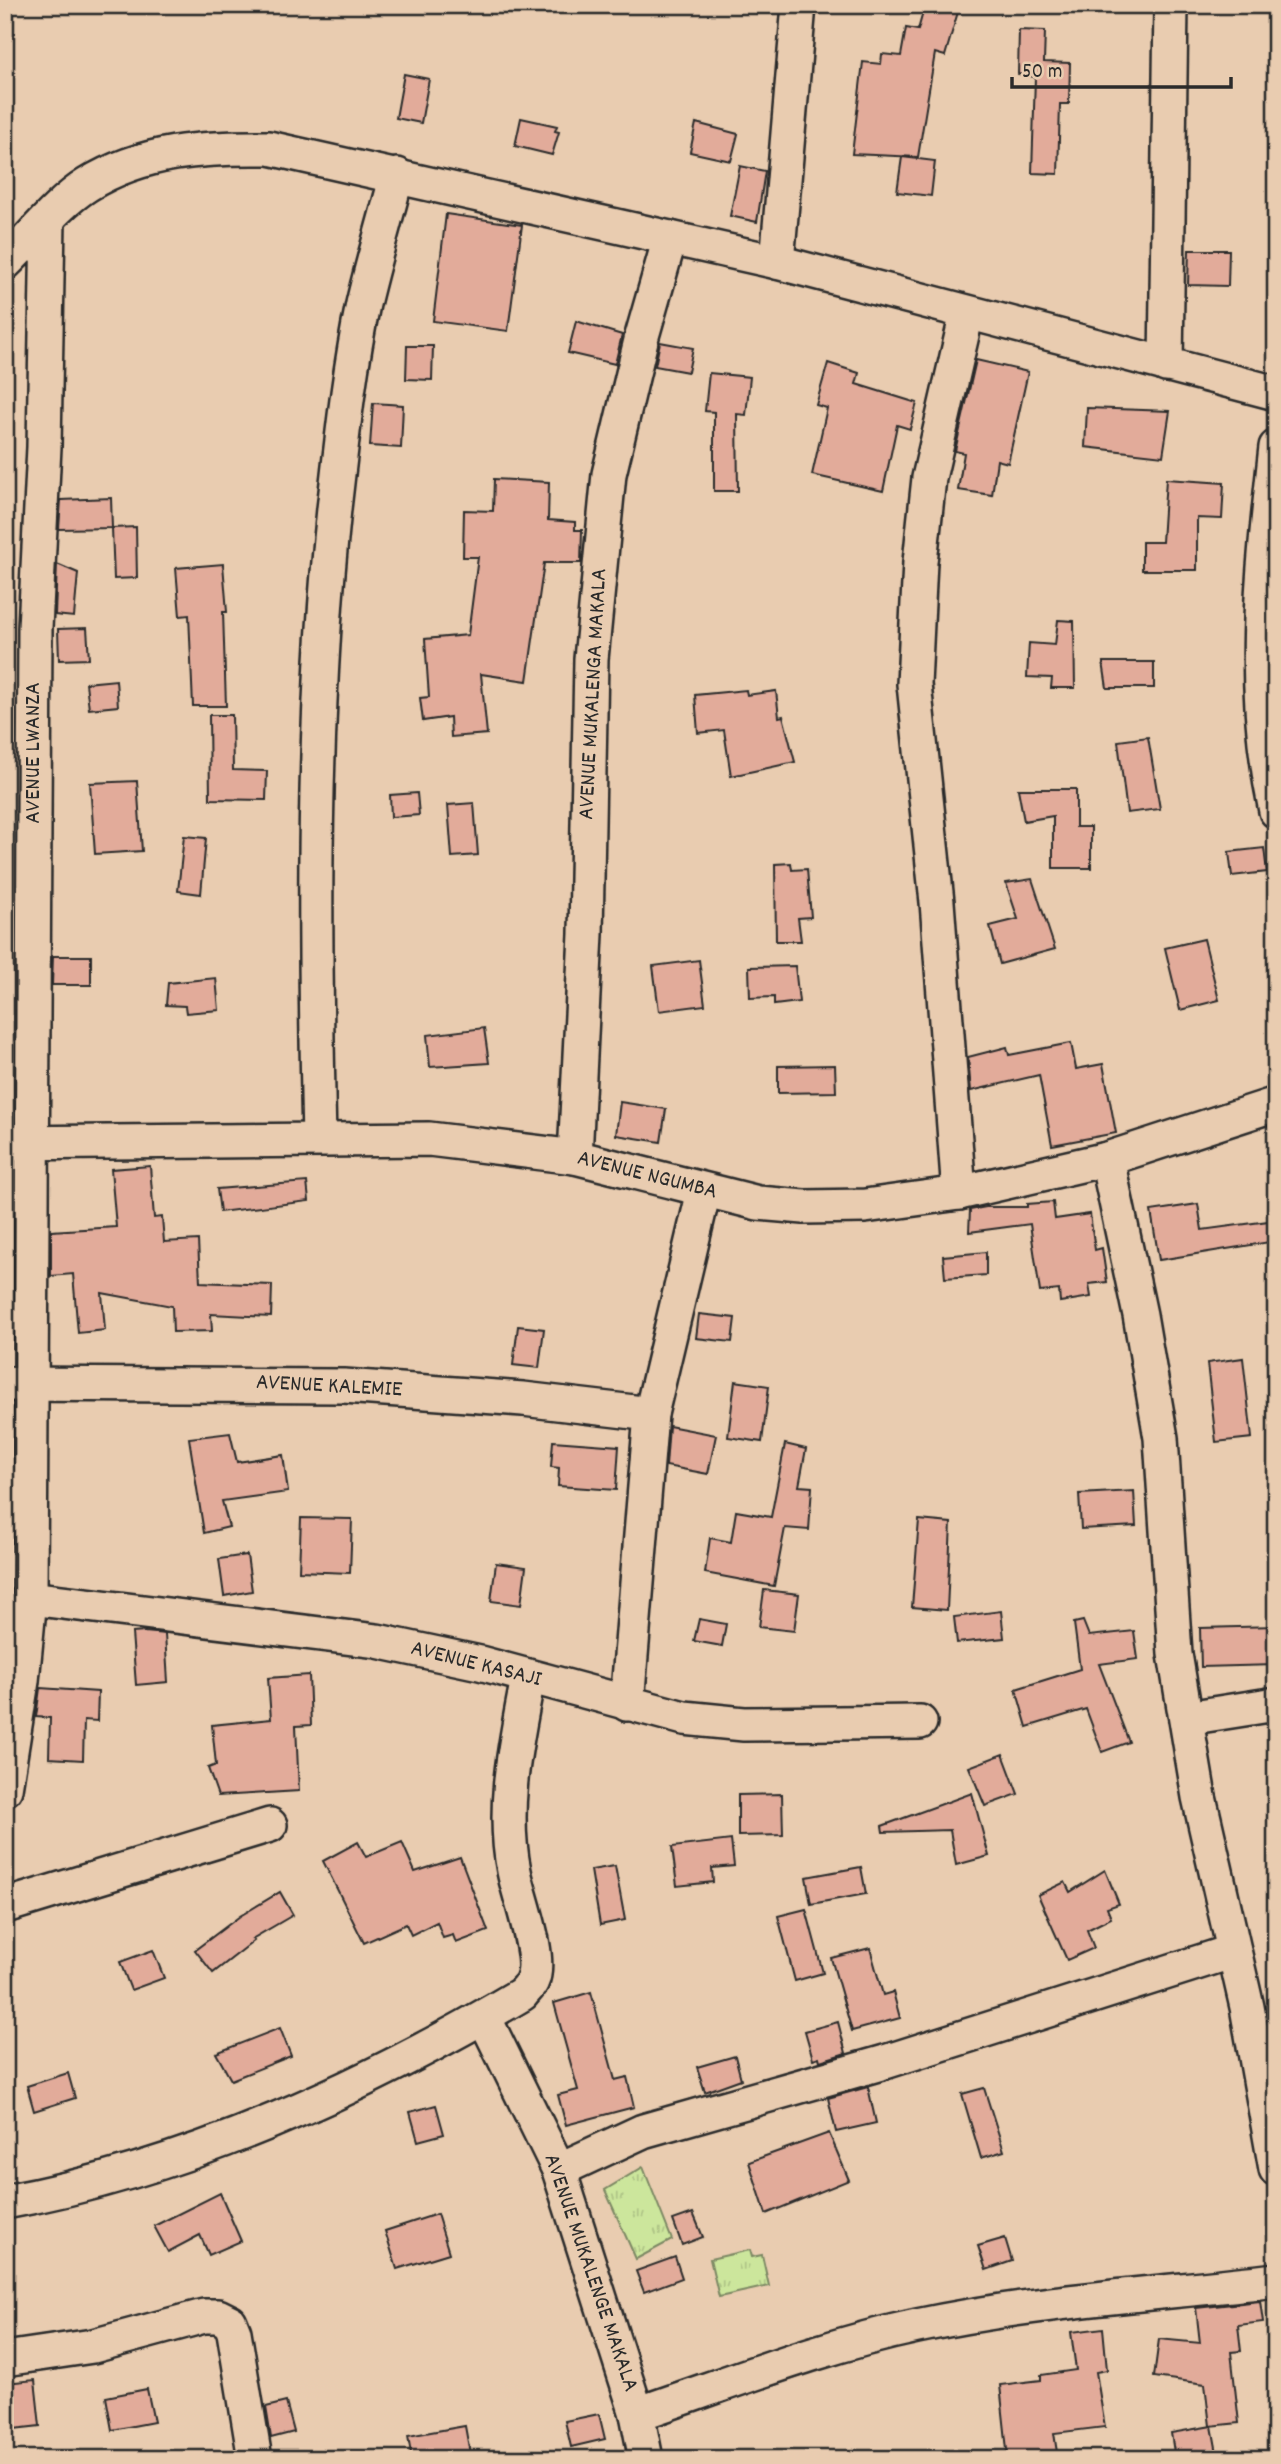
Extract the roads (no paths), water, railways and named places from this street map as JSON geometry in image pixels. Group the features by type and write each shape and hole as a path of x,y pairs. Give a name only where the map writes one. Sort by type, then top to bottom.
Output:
{"street":[{"path":"778,262 799,5"},
{"path":"1166,365 1171,5"},
{"path":"5,263 86,186 152,156 187,150 269,148 778,262 1276,393"},
{"path":"319,1139 314,958 317,773 325,600 343,430 363,305 397,175"},
{"name":"AVENUE LWANZA","path":"5,1789 22,1681 30,1598 18,1383 18,1143 35,628 44,447 48,220"},
{"name":"AVENUE MUKALENGA MAKALA","path":"575,1157 586,934 591,659 608,488 642,335 670,238"},
{"path":"959,1193 937,902 914,684 920,562 929,478 967,313"},
{"path":"1276,446 1263,561 1258,652 1262,736 1276,811"},
{"name":"AVENUE NGUMBA","path":"18,1143 429,1139 575,1157 758,1203 804,1207 866,1206 959,1193 1107,1159 1276,1104"},
{"path":"1107,1159 1140,1315 1161,1438 1175,1654 1199,1797 1234,1951 1276,2169"},
{"path":"627,1704 651,1414 704,1191"},
{"name":"AVENUE KALEMIE","path":"18,1383 344,1386 549,1402 651,1414"},
{"name":"AVENUE KASAJI","path":"30,1598 377,1641 480,1663 684,1718 744,1724 920,1722"},
{"path":"5,2202 101,2182 211,2145 325,2096 484,2017 522,1994 532,1981 535,1968 534,1951 513,1869 509,1828 514,1749 528,1678"},
{"path":"1187,1718 1276,1704"},
{"path":"5,1906 270,1825"},
{"path":"559,2170 643,2131 753,2097 885,2062 1234,1951"},
{"name":"AVENUE MUKALENGE MAKALA","path":"484,2017 559,2170 637,2414 646,2459"},
{"path":"637,2414 867,2338 917,2326 992,2313 1276,2280"},
{"path":"5,2359 93,2346 204,2316 218,2316 230,2322 234,2332 255,2459"}]}
